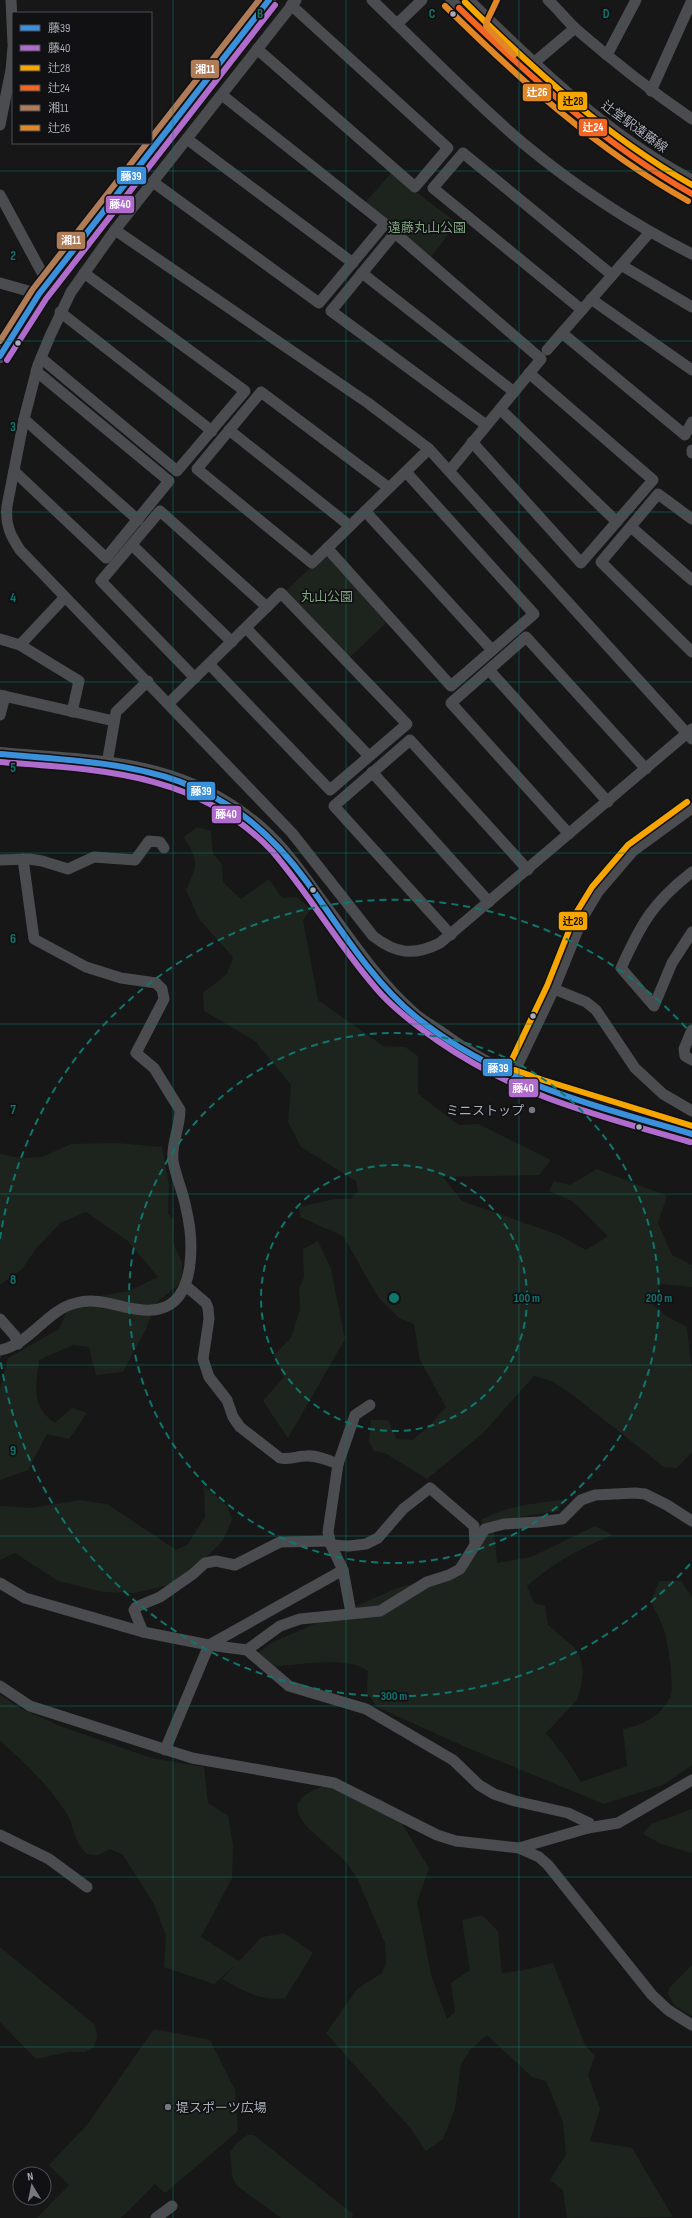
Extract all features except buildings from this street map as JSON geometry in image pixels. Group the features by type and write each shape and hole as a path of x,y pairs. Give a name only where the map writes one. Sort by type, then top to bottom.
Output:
{"main road":[{"path":"0,356 48,282 269,0"},
{"path":"0,754 133,767 162,774 198,786 226,802 262,830 297,870 391,993 413,1015 459,1046 512,1077 540,1088 692,1134"}],"street":[{"path":"11,0 12,22"},
{"path":"372,0 488,112 525,144 601,202 650,232 692,254"},
{"path":"397,24 422,0"},
{"name":"辻堂駅遠藤線","path":"451,0 524,71 584,124 628,156 692,194"},
{"name":"辻堂駅遠藤線","path":"469,0 575,100 626,139 692,180"},
{"path":"607,55 636,0"},
{"path":"651,91 692,0"},
{"path":"115,230 380,411 429,449 450,470 690,734 646,769 450,935 428,949 414,952 400,951 385,946 373,936 292,833 168,704 148,681 64,597 20,550 11,538 6,518 5,482 14,471 24,418 36,371 60,312 84,273 115,230 222,95 257,49 293,2 448,148 415,187 257,49"},
{"path":"554,2 575,28 651,91 692,119"},
{"path":"524,71 575,28"},
{"path":"0,125 12,58"},
{"path":"153,182 319,303 385,224 222,95"},
{"path":"187,139 353,263"},
{"path":"582,310 433,188 463,153 612,275"},
{"path":"0,195 48,282"},
{"path":"547,350 650,232"},
{"path":"450,470 541,359 395,233 331,311 486,426"},
{"path":"621,265 692,307"},
{"path":"41,358 177,471 245,391 84,273"},
{"path":"362,273 514,392"},
{"path":"0,283 39,294"},
{"path":"591,299 692,370"},
{"path":"60,312 212,431"},
{"path":"562,333 685,435 692,422"},
{"path":"14,471 106,558 170,481 36,371"},
{"path":"472,442 581,563 653,480 529,373"},
{"path":"388,488 261,392 197,469 312,563 429,449"},
{"path":"500,408 617,522"},
{"path":"24,418 138,520"},
{"path":"229,430 350,526"},
{"path":"327,548 451,686 534,614 406,472"},
{"path":"692,520 658,494 601,562 692,652"},
{"path":"195,678 101,581 160,511 267,607"},
{"path":"366,511 492,650"},
{"path":"631,527 692,580"},
{"path":"132,545 232,642"},
{"path":"168,704 267,607 281,594 407,724 330,790 209,664"},
{"path":"20,645 64,597"},
{"path":"246,628 369,756"},
{"path":"569,834 451,703 526,637 646,769"},
{"path":"0,639 20,645 79,680 72,712"},
{"path":"489,670 608,802"},
{"path":"107,764 116,712 148,681"},
{"path":"0,714 2,695 114,721"},
{"path":"450,935 334,806 410,740 528,870"},
{"path":"372,772 490,902"},
{"path":"512,1077 554,989 583,917 598,892 632,851 692,808"},
{"path":"0,860 42,860 68,869 94,857 135,860 149,841 160,842 164,848"},
{"path":"0,1350 18,1344 68,1304 83,1301 95,1301 139,1310 161,1309 177,1298 186,1286 189,1277 189,1225 187,1209 174,1162 173,1146 180,1110 159,1073 136,1053 164,999 162,989 156,983 121,978 86,967 34,940 23,859"},
{"path":"692,872 661,898 649,913 638,930 621,968 654,1006 672,963 692,932"},
{"path":"554,989 586,1002 596,1010 635,1068 663,1094 692,1110"},
{"path":"692,1030 684,1049 685,1056 692,1060"},
{"path":"186,1286 206,1303 208,1308 209,1319 204,1351 205,1368 209,1377 227,1400 233,1417 240,1427 280,1458 286,1460 307,1456 320,1458 338,1464"},
{"path":"0,1319 15,1336 18,1344"},
{"path":"351,1613 343,1570 330,1543 330,1508 338,1464 355,1415 370,1405"},
{"path":"143,1632 134,1610 136,1607 160,1597 194,1574 205,1563 216,1560 234,1565 280,1542 330,1543 349,1546 366,1544 378,1538 403,1509 430,1488 474,1526 475,1543"},
{"path":"247,1650 280,1626 300,1618 380,1611 427,1582 449,1575 460,1568 475,1543 485,1530 504,1524 562,1519 581,1500 595,1495 645,1494 667,1505 692,1521"},
{"path":"165,1750 208,1645 343,1570"},
{"path":"0,1583 25,1598 143,1632 208,1645 247,1650 289,1686 366,1709 453,1760 479,1786 494,1794 515,1802 568,1813 589,1823 588,1828"},
{"path":"0,1686 30,1706 165,1750 192,1758 334,1783 437,1835 456,1841 520,1848 539,1857 548,1865 652,1995 668,2010 692,2025"},
{"path":"520,1848 588,1828 623,1820 692,1780"},
{"path":"0,1835 49,1859 87,1887"},
{"path":"156,2218 172,2206"}],"green space":[{"name":"遠藤丸山公園","path":"391,173 457,223 431,257 365,203"},
{"name":"丸山公園","path":"326,557 330,558 387,622 349,658 285,592 311,567 314,569"},
{"path":"197,827 211,831 213,854 222,864 223,882 241,899 269,879 282,898 297,897 311,909 303,920 318,1000 383,1046 405,1047 418,1056 418,1094 459,1125 478,1124 551,1160 539,1175 443,1177 462,1201 559,1235 586,1250 608,1236 572,1201 549,1191 554,1181 570,1185 597,1169 667,1196 658,1223 672,1255 692,1265 692,1287 661,1284 650,1302 666,1316 687,1327 692,1370 692,1452 677,1468 664,1467 570,1393 552,1381 534,1376 483,1433 427,1479 385,1453 374,1451 369,1442 371,1420 388,1420 397,1439 413,1440 430,1425 446,1407 420,1360 414,1324 399,1318 378,1297 343,1236 300,1217 300,1207 335,1199 351,1199 358,1191 356,1181 301,1147 288,1122 291,1085 255,1041 204,1011 203,993 227,974 233,957 199,919 186,890 195,868 195,863 192,852 184,837"},
{"path":"116,1143 162,1147 169,1185 168,1214 174,1220 173,1242 182,1263 183,1281 155,1304 146,1329 123,1372 96,1375 89,1347 73,1345 39,1360 36,1395 42,1410 47,1416 55,1423 72,1408 87,1413 69,1439 47,1434 28,1470 0,1480 0,1389 8,1358 59,1329 67,1311 88,1298 129,1291 158,1277 128,1241 86,1212 60,1223 35,1250 22,1269 0,1285 0,1154 21,1158 42,1157 71,1144"},
{"path":"318,1241 331,1269 345,1339 288,1438 263,1401 284,1377 274,1355 291,1338 300,1310 299,1289 304,1277 303,1249"},
{"path":"204,1486 228,1507 232,1520 223,1540 182,1582 134,1593 102,1592 58,1581 15,1553 0,1560 0,1506 32,1508 80,1500 107,1504 176,1550 188,1544 205,1517"},
{"path":"563,1500 559,1511 493,1521 497,1563 531,1557 595,1526 613,1535 568,1557 547,1570 527,1586 534,1603 545,1606 548,1625 574,1647 580,1657 583,1671 581,1687 577,1700 546,1733 565,1757 581,1782 627,1766 623,1729 645,1722 657,1714 663,1709 671,1695 672,1690 666,1635 651,1602 659,1581 681,1581 692,1597 692,1765 663,1785 604,1804 463,1746 377,1707 367,1693 368,1671 358,1666 332,1662 263,1667 256,1654 273,1642 395,1589 466,1567 480,1546 482,1519 512,1508"},
{"path":"0,1695 20,1708 60,1726 151,1758 204,1767 208,1803 228,1816 233,1845 232,1878 201,1937 239,1961 262,1937 284,1933 313,1953 285,1998 277,1999 260,1997 244,1991 222,1979 234,1966 214,1984 164,1967 166,1936 154,1904 123,1855 110,1849 98,1855 87,1854 83,1850 77,1840 67,1814 60,1804 27,1766 0,1741"},
{"path":"334,1784 383,1800 399,1819 429,1868 417,1902 431,1975 447,2019 455,2012 451,1983 470,1970 462,1920 482,1915 498,1931 502,1973 524,1970 553,1963 585,2045 595,2056 588,2075 600,2109 590,2141 632,2148 673,2217 567,2218 563,2190 550,2180 566,2154 563,2122 546,2081 532,2077 487,2035 470,2050 461,2064 455,2109 443,2139 426,2151 411,2129 326,2033 357,1989 382,1973 386,1963 385,1943 357,1878 346,1862 308,1828 299,1816 297,1805 304,1796 318,1788"},
{"path":"692,1809 692,1853 661,1844 643,1834 651,1824"},
{"path":"0,1947 95,2025 97,2037 94,2047 85,2052 68,2052 36,2059 0,2022"},
{"path":"692,1965 692,2016 675,2006 668,1994 670,1987"},
{"name":"堤スポーツ広場","path":"154,2029 210,2040 235,2090 238,2131 165,2193 155,2184 121,2218 37,2218 49,2206 52,2206 52,2203 69,2185 52,2168 52,2166 49,2165 87,2125"},
{"path":"247,2135 254,2135 353,2214 352,2218 281,2218 236,2185 232,2175 230,2152 236,2144"}],"transit line":[{"name":"湘11","path":"152,137 259,0"},
{"name":"藤39","path":"0,356 39,294 269,0"},
{"name":"辻26","path":"497,0 486,26 514,55"},
{"name":"辻28","path":"465,2 518,53 572,101 630,145 660,166 692,185"},
{"name":"藤40","path":"7,360 46,299 275,5"},
{"name":"辻26","path":"445,6 531,87 560,112 622,159 654,181 688,201"},
{"name":"辻24","path":"459,8 513,60 599,132 660,175 692,194"},
{"name":"湘11","path":"0,341 33,289 146,144"},
{"name":"藤39","path":"0,754 92,762 133,769 171,779 207,793 242,815 275,844 307,882 357,953 385,987 416,1017 447,1040 480,1059 513,1075 548,1089 583,1102 692,1134"},
{"name":"藤40","path":"0,762 75,768 146,780 180,790 212,805 243,825 272,851 300,886 367,978 395,1008 438,1041 498,1077 529,1090 591,1113 690,1142"},
{"name":"辻28","path":"505,1074 547,986 576,913 592,887 628,845 687,802"},
{"name":"辻28","path":"515,1070 692,1126"}],"place":[{"name":"ミニストップ","path":"532,1110"},
{"name":"堤スポーツ広場","path":"168,2107"}]}
